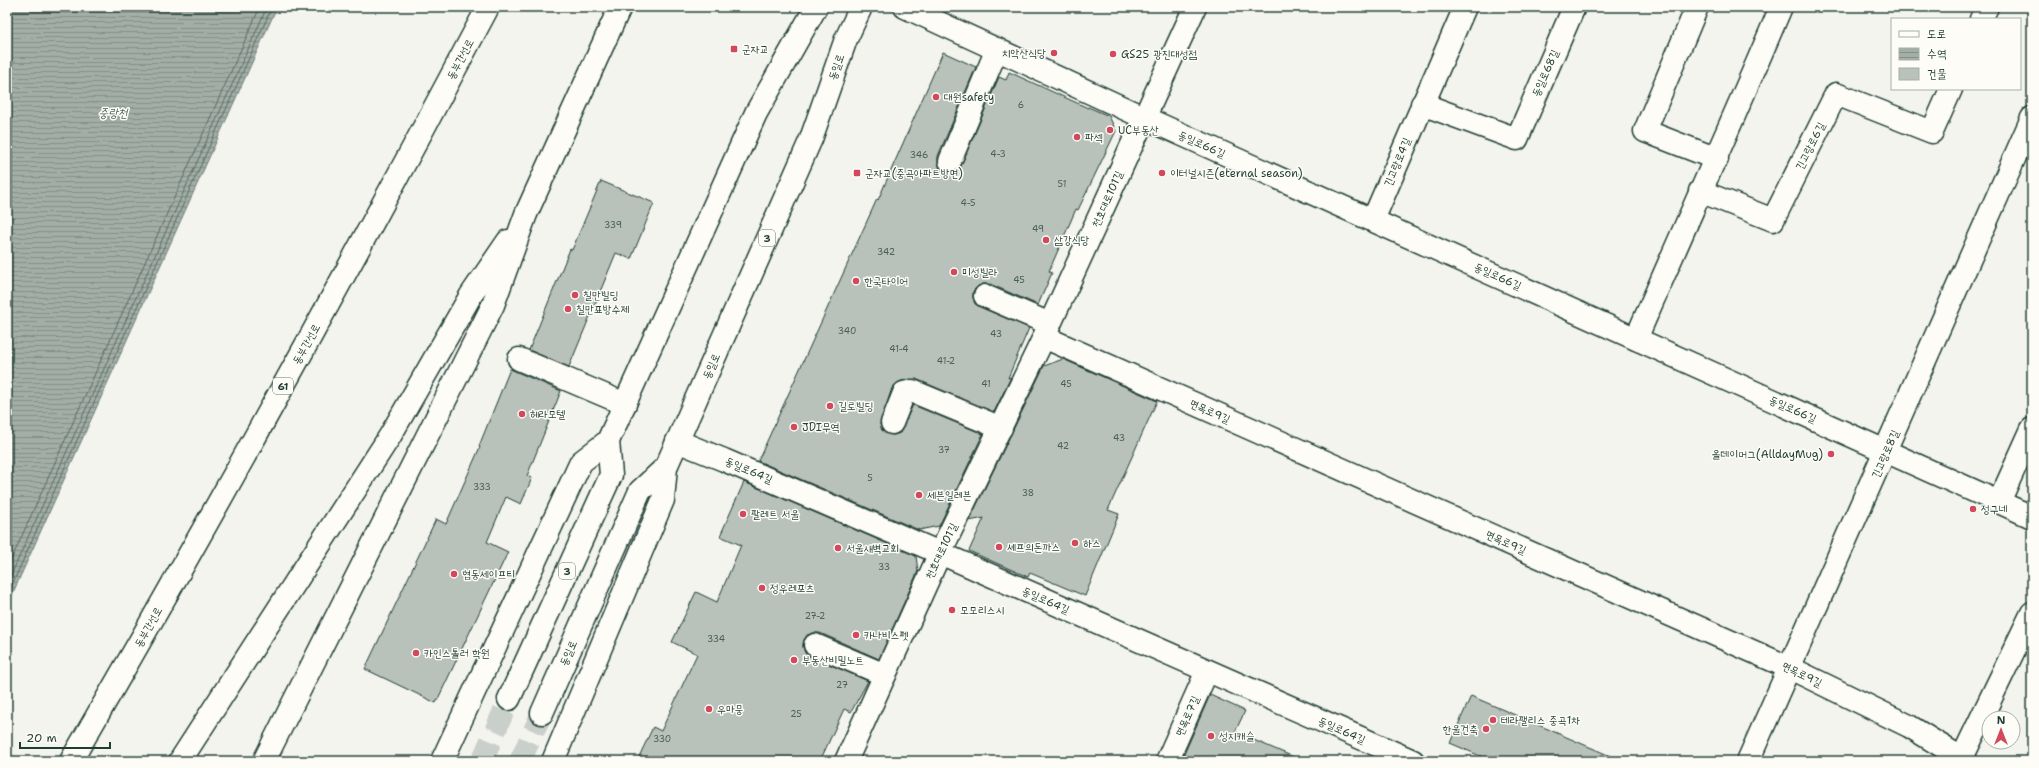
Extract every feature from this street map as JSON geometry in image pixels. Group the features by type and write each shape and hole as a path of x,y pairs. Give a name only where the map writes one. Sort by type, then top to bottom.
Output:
{"main road":[{"name":"동부간선로","path":"71,761 140,642 320,319 488,7"},
{"path":"264,761 493,306 526,214 620,7"},
{"name":"3","path":"510,699 611,476 608,441 756,113 816,7"},
{"name":"동일로","path":"542,713 640,491 666,466 811,139 846,39 861,7"},
{"name":"동일로66길","path":"904,7 1145,118 2032,517"},
{"name":"천호대로101길","path":"846,761 940,553 1047,331 1195,7"},
{"name":"긴고랑로4길","path":"1373,220 1465,7"},
{"name":"동일로68길","path":"1422,104 1516,140 1574,7"},
{"path":"1697,7 1645,131 1717,159"},
{"path":"1636,339 1700,191 1717,159 1781,7"},
{"path":"1981,18 1986,7"},
{"path":"950,161 997,50"},
{"name":"긴고랑로6길","path":"1700,191 1772,220 1836,94 1932,132 1951,90"},
{"name":"긴고랑로8길","path":"1748,761 1886,451 2026,148 2032,118"},
{"path":"180,761 386,443 472,294 526,214"},
{"path":"985,296 1047,331"},
{"name":"면목로9길","path":"1047,331 1790,668 1909,726 1964,760 2032,613"},
{"path":"519,359 625,404"},
{"path":"892,423 904,394 912,392 1000,428"},
{"path":"1999,502 2032,429"},
{"path":"442,761 581,462 608,441"},
{"name":"동일로64길","path":"677,441 940,553 1413,761"},
{"path":"553,761 663,500 666,466"},
{"path":"815,645 885,675"},
{"name":"면목로7길","path":"1167,761 1208,671"}],"water":[{"name":"중랑천","path":"7,7 277,7 7,606"}],"building":[{"path":"943,52 976,67 938,156 940,169 945,172 952,173 958,171 999,77 1006,80 1009,72 1109,116 1116,131 1078,210 1076,209 1049,271 1052,273 1038,305 990,284 978,286 973,291 975,304 1029,328 1008,378 1011,377 994,412 916,379 901,381 892,388 880,424 882,430 887,434 894,435 900,433 913,405 983,434 939,526 919,530 758,461 877,199 878,200"},
{"path":"601,181 654,203 631,259 616,253 569,367 529,350 570,249 572,250"},
{"path":"1063,359 1157,401 1108,510 1119,514 1085,596 1030,573 1028,577 969,551 984,518 969,521 1044,366"},
{"path":"510,369 561,391 527,476 532,478 521,504 506,497 487,542 508,552 436,703 365,669 436,519 446,524 480,447 479,446"},
{"path":"744,482 916,556 918,571 879,659 820,633 807,635 804,640 803,647 805,653 868,681 851,712 844,709 820,761 637,761 653,727 661,731 697,654 672,642 696,592 717,602 741,545 720,536"},
{"name":"성지캐슬","path":"1210,695 1245,711 1235,732 1303,761 1181,761"},
{"name":"테라팰리스 중곡1차","path":"1471,696 1622,761 1492,761 1450,743"}],"tunnel":[{"path":"482,761 509,699"},
{"path":"520,761 542,713"}],"place":[{"name":"군자교","path":"734,49"},
{"name":"치악산식당","path":"1054,53"},
{"name":"GS25 광진대성점","path":"1113,54"},
{"name":"대원safety","path":"936,97"},
{"name":"UC부동산","path":"1110,130"},
{"name":"파섹","path":"1077,137"},
{"name":"군자교(중곡아파트방면)","path":"857,173"},
{"name":"이터널시즌(eternal season)","path":"1162,173"},
{"name":"삼강식당","path":"1046,240"},
{"name":"미성빌라","path":"954,272"},
{"name":"한국타이어","path":"856,281"},
{"name":"칠만빌딩","path":"575,295"},
{"name":"칠만표방수제","path":"568,309"},
{"name":"길로빌딩","path":"830,406"},
{"name":"헤라모텔","path":"522,414"},
{"name":"JDI무역","path":"794,427"},
{"name":"올데이머그(AlldayMug)","path":"1831,454"},
{"name":"세븐일레븐","path":"919,495"},
{"name":"정구네","path":"1973,509"},
{"name":"팔레트 서울","path":"743,514"},
{"name":"하스","path":"1075,543"},
{"name":"셰프의돈까스","path":"999,547"},
{"name":"서울새벽교회","path":"838,548"},
{"name":"협동세이프티","path":"454,574"},
{"name":"정우레포츠","path":"762,588"},
{"name":"모모리스시","path":"952,610"},
{"name":"카나비스펫","path":"856,635"},
{"name":"카인스톨러 학원","path":"416,653"},
{"name":"부동산비밀노트","path":"794,660"},
{"name":"우마뭉","path":"709,709"},
{"name":"테라팰리스 중곡1차","path":"1493,720"},
{"name":"한울건축","path":"1486,729"},
{"name":"성지캐슬","path":"1211,736"}]}
